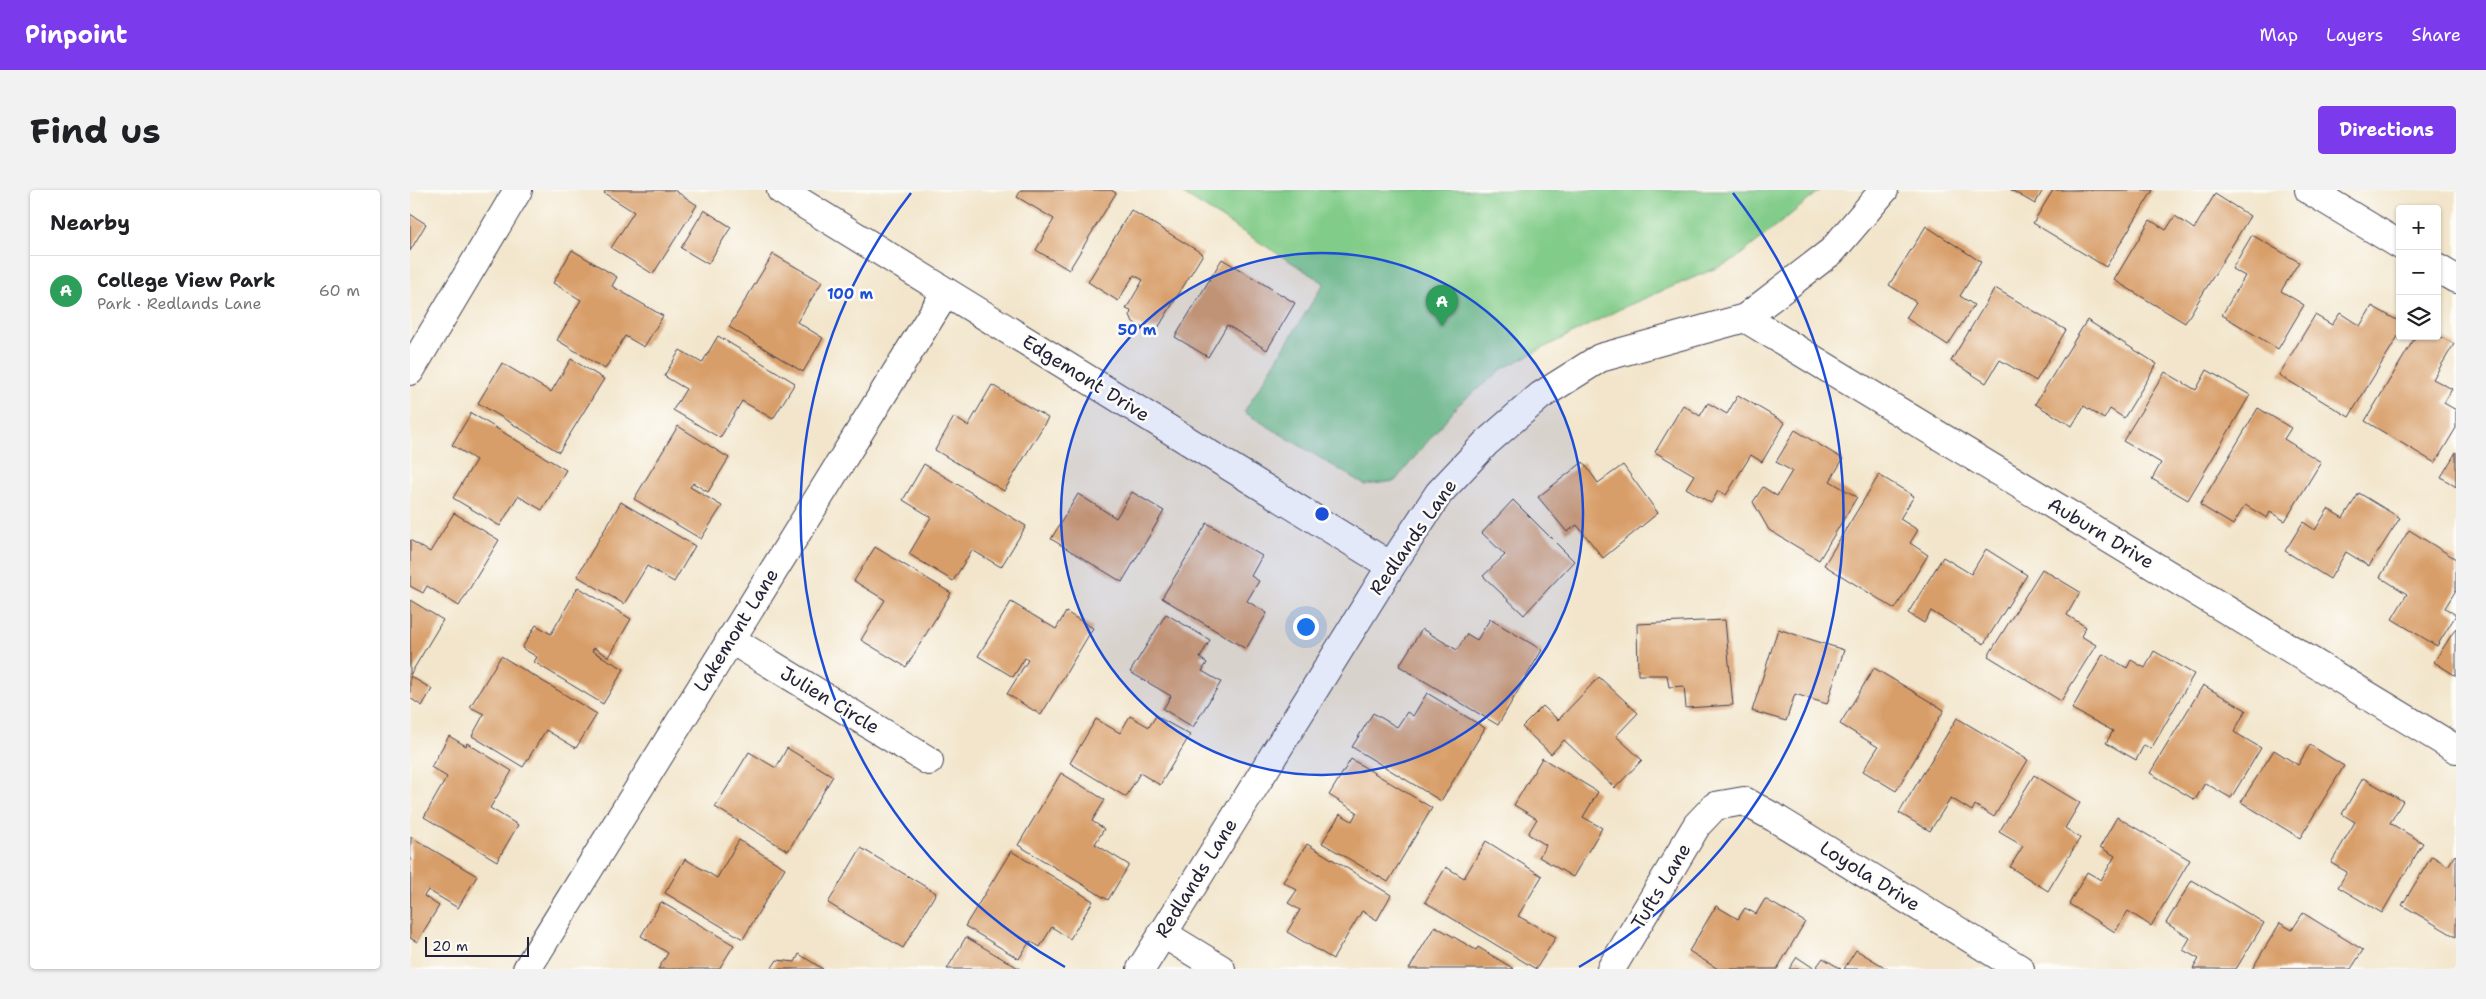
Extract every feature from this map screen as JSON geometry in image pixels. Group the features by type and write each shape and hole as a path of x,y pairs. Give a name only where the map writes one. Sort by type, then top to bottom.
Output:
{"street":[{"path":"410,371 518,190"},
{"name":"Edgemont Drive","path":"781,190 1391,566"},
{"name":"Redlands Lane","path":"1141,969 1391,566 1439,493 1486,443 1540,396 1600,358 1745,318 1832,251 1884,190"},
{"path":"2309,190 2396,243"},
{"path":"2441,270 2456,279"},
{"name":"Lakemont Lane","path":"527,969 946,292"},
{"name":"Auburn Drive","path":"1745,318 2456,750"},
{"name":"Julien Circle","path":"730,639 929,760"},
{"name":"Loyola Drive","path":"1715,806 1744,801 1776,818 2020,969"},
{"name":"Tufts Lane","path":"1611,969 1697,826 1715,806"},
{"path":"1162,934 1221,969"}],"green space":[{"path":"1177,190 1821,190 1733,261 1622,308 1502,369 1457,406 1395,481 1365,485 1244,412 1324,283"}],"building":[{"path":"606,190 674,190 697,205 653,274 611,248 634,212 604,193"},
{"path":"1021,190 1111,190 1116,193 1069,270 1036,250 1054,219 1017,197"},
{"path":"2011,190 2043,190 2035,204"},
{"path":"2053,190 2153,190 2106,267 2033,223"},
{"path":"2215,194 2250,216 2185,323 2114,280 2150,220 2166,230 2175,216 2194,229"},
{"path":"704,210 731,227 708,264 681,248"},
{"path":"1131,210 1203,254 1158,328 1143,328 1133,322 1130,315 1131,311 1126,309 1143,280 1134,275 1118,301 1088,282"},
{"path":"410,214 426,224 410,251"},
{"path":"1926,226 1981,262 1960,296 1974,305 1948,345 1906,318 1916,302 1889,285"},
{"path":"2252,235 2299,262 2281,291 2304,305 2278,349 2222,315 2245,276 2232,269"},
{"path":"572,250 617,277 612,286 663,316 644,347 625,336 605,369 557,340 581,300 553,283"},
{"path":"773,254 822,282 797,322 823,338 803,372 729,327"},
{"path":"1222,259 1295,303 1267,350 1227,325 1208,357 1175,337"},
{"path":"1995,288 2066,330 2036,381 2000,360 1986,383 1951,361"},
{"path":"2372,306 2396,320 2396,340 2349,417 2279,375 2315,315 2332,325 2340,313 2360,326"},
{"path":"2087,320 2157,364 2124,418 2110,409 2104,419 2084,406 2072,426 2035,404"},
{"path":"718,336 795,383 773,419 742,401 720,438 673,410 686,389 664,376 680,350 702,363"},
{"path":"2441,337 2454,344 2433,379 2452,389 2444,403 2456,410 2456,428 2435,463 2365,421 2414,340 2441,340"},
{"path":"571,359 604,379 559,452 478,403 502,363 551,392"},
{"path":"2207,370 2250,395 2188,500 2152,479 2161,463 2123,441 2165,372 2196,390"},
{"path":"992,385 1048,418 1004,491 935,450 954,417 968,426"},
{"path":"1738,395 1785,423 1762,462 1751,455 1726,495 1718,491 1711,503 1686,488 1694,475 1655,452 1683,405 1700,416 1708,403 1727,414"},
{"path":"2258,408 2291,428 2284,439 2321,462 2285,521 2270,512 2267,518 2245,505 2233,525 2200,505"},
{"path":"471,413 566,470 542,510 518,496 500,526 453,498 476,460 452,445"},
{"path":"678,426 729,458 708,492 693,483 690,487 722,506 701,539 634,499"},
{"path":"1795,430 1843,459 1830,481 1857,497 1819,560 1769,530 1753,502 1763,487 1777,496 1792,471 1776,462"},
{"path":"2456,452 2456,487 2441,477"},
{"path":"1583,462 1598,483 1623,465 1658,513 1603,558 1577,525 1567,532 1538,497"},
{"path":"924,464 1026,526 1001,567 972,550 953,581 909,554 931,517 903,500"},
{"path":"1879,475 1914,496 1900,519 1918,530 1910,543 1928,555 1895,609 1824,565"},
{"path":"1132,492 1164,511 1122,582 1051,539 1078,494 1116,518"},
{"path":"2359,493 2400,518 2369,566 2346,552 2330,579 2285,551 2303,522 2315,530 2328,509 2343,518"},
{"path":"1513,500 1574,561 1524,615 1483,576 1505,555 1482,533"},
{"path":"621,502 695,546 674,582 647,566 624,604 577,576"},
{"path":"454,513 499,540 459,606 427,586 423,593 410,586 410,540 430,552"},
{"path":"1207,523 1262,556 1251,576 1259,581 1247,601 1267,613 1246,649 1162,598"},
{"path":"2409,530 2456,559 2456,590 2445,608 2456,615 2437,646 2392,619 2407,594 2380,577"},
{"path":"875,547 951,593 906,667 861,640 885,600 854,581"},
{"path":"1986,549 2027,575 1984,644 1931,611 1924,623 1908,613 1943,557 1971,574"},
{"path":"2042,569 2080,592 2067,615 2086,627 2081,636 2096,645 2061,701 1988,656"},
{"path":"578,587 631,619 609,657 594,648 592,651 624,669 603,704 534,662 537,657 522,648 536,625 551,634"},
{"path":"410,600 443,620 410,675"},
{"path":"1011,602 1056,629 1066,612 1093,628 1041,715 1007,694 1028,660 1025,658 1013,677 978,656"},
{"path":"1166,614 1210,640 1200,658 1207,663 1202,671 1221,682 1193,727 1163,709 1171,696 1130,672"},
{"path":"1490,619 1542,650 1498,725 1399,666 1422,629 1457,650 1467,634 1477,640"},
{"path":"1725,620 1733,705 1686,708 1684,686 1669,687 1667,675 1638,675 1637,624"},
{"path":"2456,628 2456,676 2434,662"},
{"path":"1778,629 1844,650 1827,704 1795,694 1786,721 1752,711"},
{"path":"2154,651 2194,674 2151,749 2144,745 2136,760 2106,743 2113,731 2072,709 2103,654 2127,668 2131,660 2145,668"},
{"path":"501,656 597,714 576,748 546,730 523,767 472,736 484,714 470,707"},
{"path":"1874,668 1944,710 1896,791 1863,771 1878,747 1840,724"},
{"path":"410,676 432,689 422,706 410,698"},
{"path":"1599,677 1638,713 1616,736 1642,760 1615,788 1564,740 1551,754 1522,727 1543,706 1558,720"},
{"path":"2203,685 2246,710 2234,732 2261,748 2231,798 2205,783 2195,800 2150,773"},
{"path":"1427,693 1485,728 1441,801 1352,747 1373,713 1397,727 1407,712 1413,716"},
{"path":"1130,716 1149,727 1156,716 1190,735 1160,785 1140,773 1126,797 1070,763 1096,719 1120,733"},
{"path":"1957,718 2028,760 1994,817 1975,805 1972,811 1951,798 1930,831 1899,813"},
{"path":"449,736 466,746 467,743 512,771 490,808 518,825 497,861 424,817 447,777 431,767"},
{"path":"2310,745 2344,766 2300,838 2241,802 2274,750 2298,765"},
{"path":"787,748 833,776 788,851 715,807 749,752 776,768"},
{"path":"1542,758 1598,792 1583,817 1602,828 1573,877 1539,857 1546,845 1528,834 1537,819 1514,805"},
{"path":"1351,759 1432,808 1388,882 1322,843 1340,814 1352,821 1357,812 1329,795"},
{"path":"1061,773 1105,800 1092,821 1104,829 1095,844 1129,865 1108,900 1018,845"},
{"path":"2034,775 2080,803 2065,828 2080,838 2048,891 2010,867 2023,846 1999,832"},
{"path":"2363,778 2403,801 2390,823 2423,843 2382,913 2338,887 2347,872 2331,863 2355,822 2342,814"},
{"path":"2117,817 2190,860 2151,926 2128,911 2115,932 2069,904 2087,872 2101,880 2115,856 2100,847"},
{"path":"411,837 477,876 458,908 428,890 424,896 439,906 417,942 410,938"},
{"path":"739,840 785,868 743,939 665,893 685,859 717,878"},
{"path":"1486,841 1542,876 1518,916 1556,937 1536,969 1425,902 1446,867 1464,878"},
{"path":"1307,844 1391,895 1377,920 1362,911 1333,959 1287,932 1300,910 1288,903 1297,890 1283,882"},
{"path":"861,848 936,893 903,948 828,903"},
{"path":"1011,851 1093,901 1070,939 1052,927 1040,947 1030,941 1019,959 965,926"},
{"path":"2455,855 2456,937 2402,905 2432,856 2448,866"},
{"path":"2192,880 2264,923 2236,969 2193,969 2199,959 2183,950 2190,938 2166,923"},
{"path":"1765,899 1805,922 1777,969 1718,969 1689,951 1716,906 1738,919 1745,908 1756,914"},
{"path":"661,902 734,945 719,969 658,969 668,953 641,936"},
{"path":"2303,913 2363,950 2351,969 2252,969 2280,923 2292,930"},
{"path":"1435,926 1476,950 1478,947 1514,969 1409,969"},
{"path":"966,937 1020,969 947,969"},
{"path":"1856,950 1888,969 1844,969"},
{"path":"799,954 823,969 771,969 777,960 795,962"},
{"path":"1797,957 1815,969 1789,969"},
{"path":"1823,958 1841,969 1815,969"}],"place":[{"name":"College View Park","path":"1442,326"}]}
